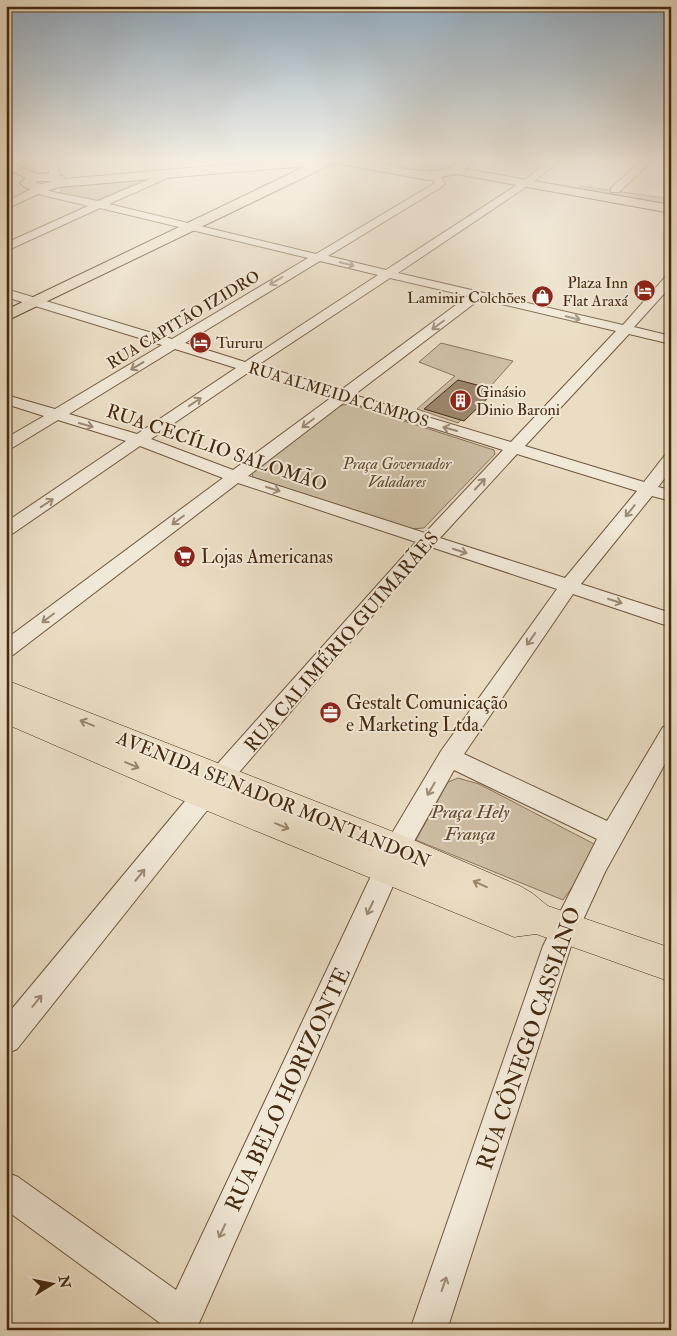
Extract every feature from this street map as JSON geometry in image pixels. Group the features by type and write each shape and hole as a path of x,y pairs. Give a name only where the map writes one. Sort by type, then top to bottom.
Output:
{"highway":[{"name":"AVENIDA SENADOR MONTANDON","path":"6,690 213,787"},
{"name":"AVENIDA SENADOR MONTANDON","path":"6,712 213,787 393,858 514,920 671,965"}],"main road":[{"path":"187,226 194,222"},
{"path":"6,316 32,301 195,222"},
{"path":"6,309 32,301"}],"street":[{"path":"6,248 58,222"},
{"path":"173,222 671,340"},
{"name":"RUA CAPITÃO IZIDRO","path":"6,445 375,222"},
{"path":"6,530 248,366 467,222"},
{"name":"RUA CALIMÉRIO GUIMARÃES","path":"6,1039 213,787 428,540 625,330 671,278"},
{"name":"RUA ALMEIDA CAMPOS","path":"6,293 671,496"},
{"path":"6,650 477,295"},
{"name":"RUA CECÍLIO SALOMÃO","path":"6,399 139,440 236,477 671,620"},
{"name":"RUA BELO HORIZONTE","path":"180,1323 393,858 449,757 569,586 671,458"},
{"name":"RUA CÔNEGO CASSIANO","path":"428,1330 553,930 575,903 611,834 671,733"},
{"path":"449,757 611,834"},
{"path":"6,1189 180,1323"}],"green space":[{"path":"441,343 513,361 458,423 417,409 455,376 419,362"},
{"name":"Praça Governador Valadares","path":"351,404 494,450 495,454 424,528 410,529 253,477 252,473 336,408"},
{"name":"Praça Hely França","path":"458,778 479,784 600,848 563,900 416,840 448,782"}],"building":[{"name":"Ginásio Dinio Baroni","path":"458,380 496,390 464,421 424,409"}],"place":[{"name":"Plaza Inn Flat Araxá","path":"644,291"},
{"name":"Lamimir Colchões","path":"542,297"},
{"name":"Tururu","path":"200,342"},
{"name":"Ginásio Dinio Baroni","path":"460,400"},
{"name":"Lojas Americanas","path":"185,556"},
{"name":"Gestalt Comunicação e Marketing Ltda.","path":"330,713"}]}
